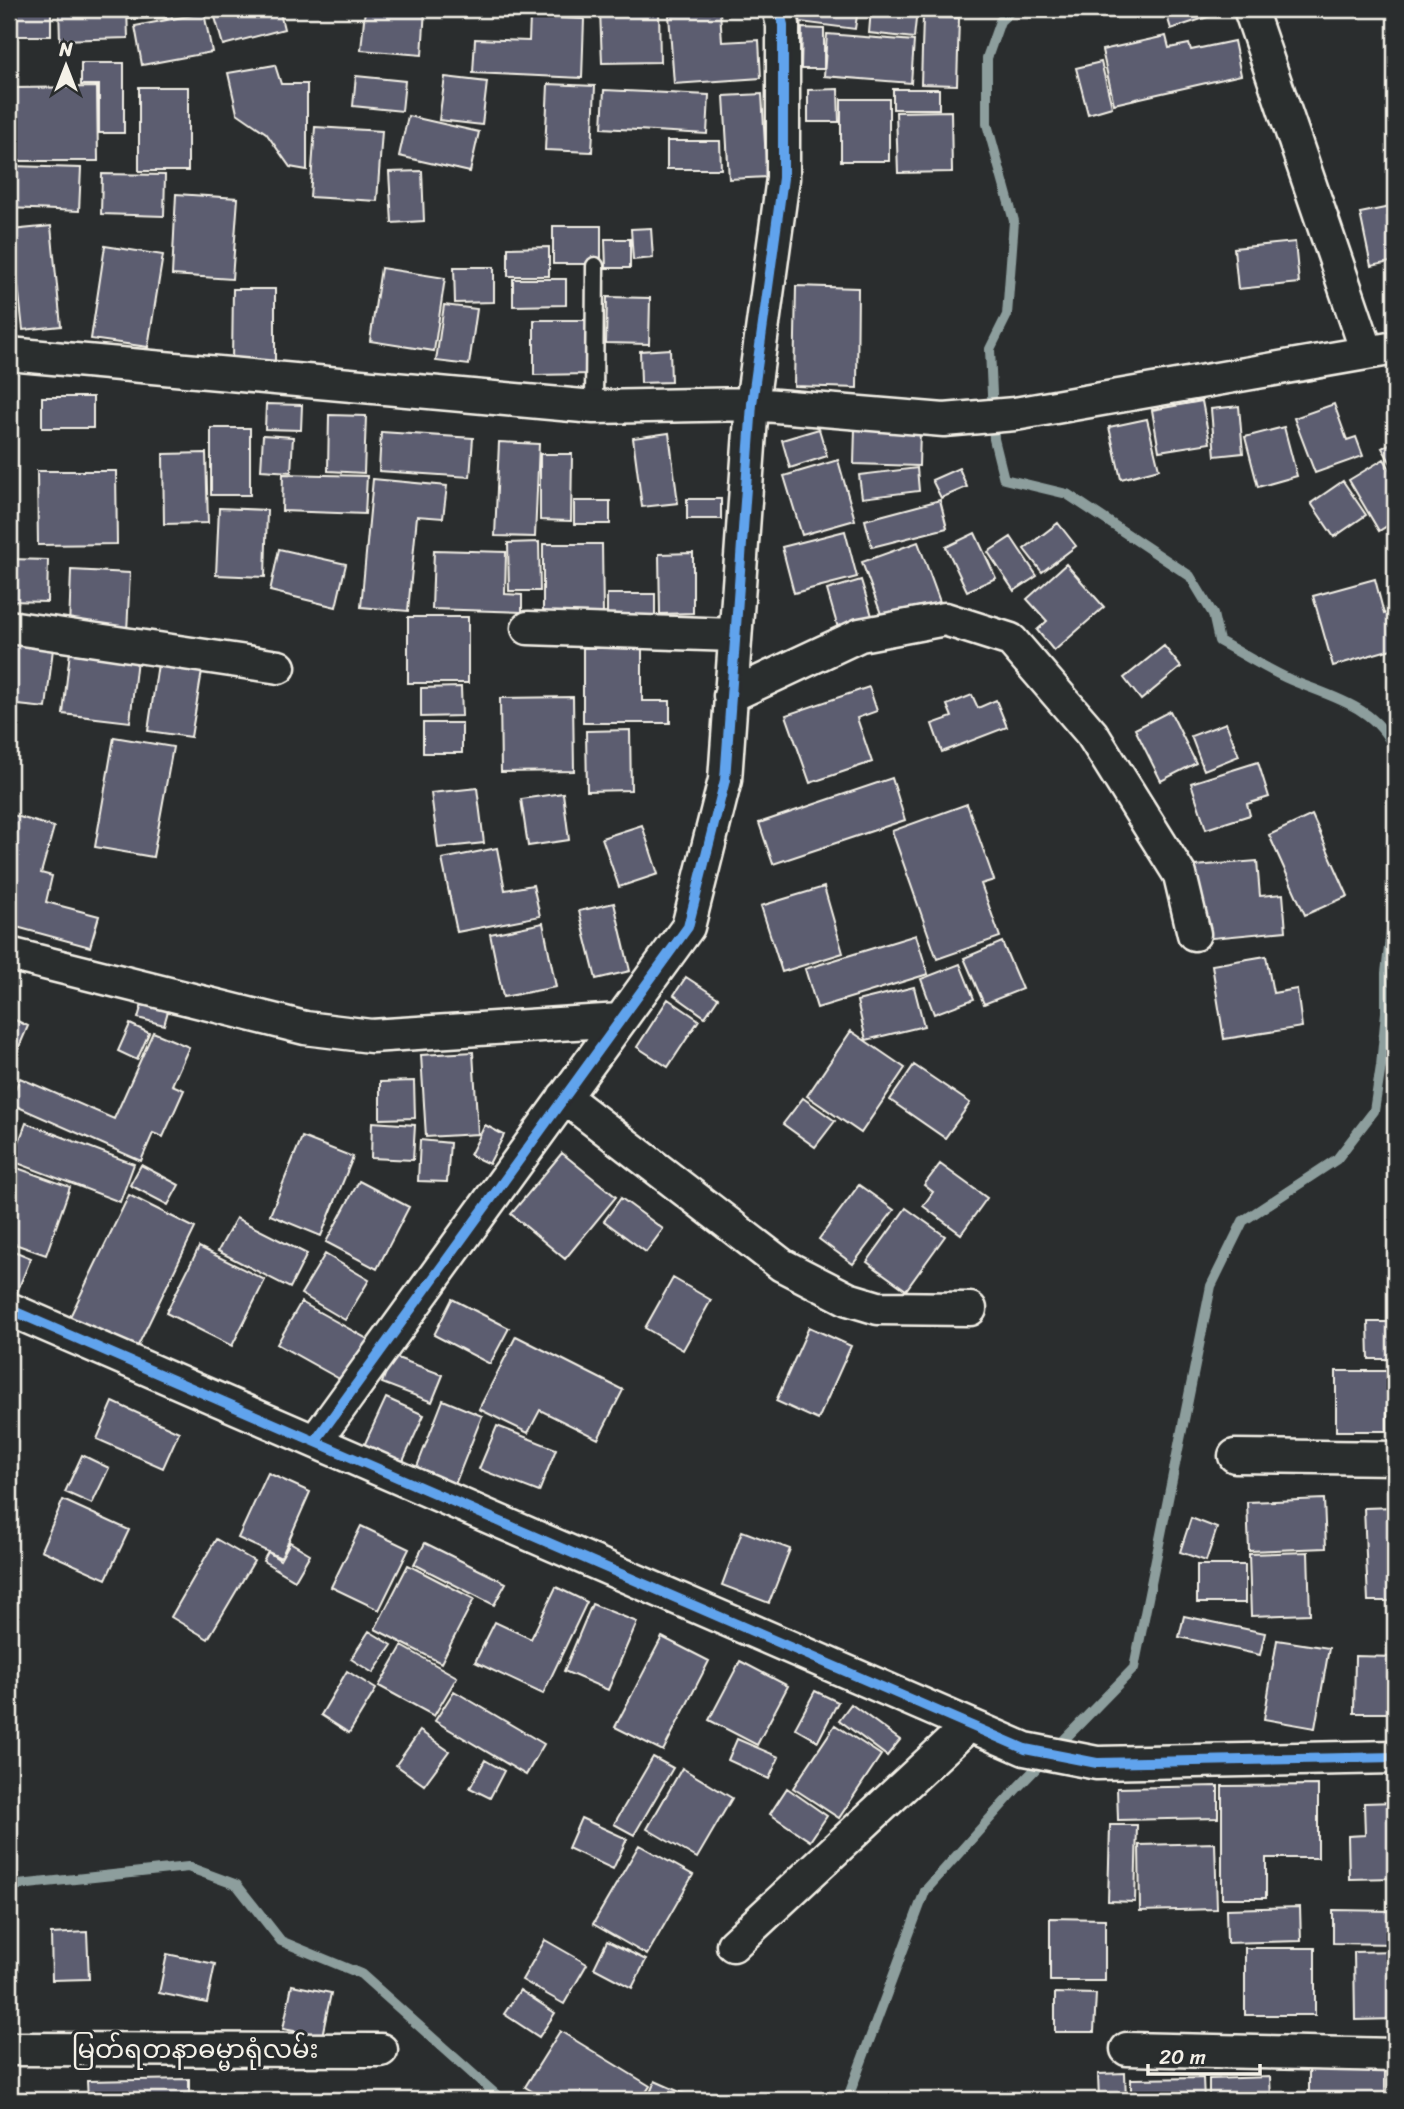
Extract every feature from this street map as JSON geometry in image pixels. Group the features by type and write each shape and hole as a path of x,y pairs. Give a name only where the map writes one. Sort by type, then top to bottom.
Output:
{"street":[{"path":"316,1440 688,927 725,780 752,404 783,178 783,25 779,9"},
{"path":"9,354 594,407 752,404 944,420 1015,414 1381,350 1250,9"},
{"path":"730,696 860,635 945,619 1011,640 1092,734 1180,875 1194,934"},
{"path":"9,627 279,667"},
{"path":"528,628 734,635"},
{"path":"9,954 305,1028 358,1034 621,1020"},
{"path":"564,1097 793,1271 848,1299 878,1308 970,1309"},
{"path":"9,1309 1025,1749 1097,1763 1395,1757"},
{"path":"1235,1456 1395,1458"},
{"path":"733,1945 968,1726"},
{"name":"မြတ်ရတနာဓမ္မာရုံလမ်း","path":"9,2049 382,2050"},
{"path":"1126,2049 1395,2055"}],"lane":[{"path":"594,407 595,266"}],"building":[{"path":"9,9 51,9 51,36 9,36"},
{"path":"59,9 127,9 128,38 60,40"},
{"path":"129,9 171,9 172,18 129,19"},
{"path":"279,9 284,29 223,45 213,10"},
{"path":"365,9 425,9 422,55 361,50"},
{"path":"600,9 659,9 660,62 602,63"},
{"path":"802,9 858,9 855,29 800,22"},
{"path":"871,9 917,10 914,38 869,33"},
{"path":"1165,9 1232,9 1171,29"},
{"path":"720,11 722,42 759,40 761,78 674,84 669,15"},
{"path":"204,13 212,52 142,65 135,26"},
{"path":"530,17 584,19 582,78 473,73 475,39 529,41"},
{"path":"923,17 959,18 957,85 921,84"},
{"path":"802,28 824,29 824,69 801,69"},
{"path":"827,34 914,41 911,83 824,76"},
{"path":"1166,36 1169,48 1189,44 1191,50 1234,41 1241,75 1114,104 1102,50"},
{"path":"1101,62 1112,107 1088,114 1076,68"},
{"path":"81,63 124,63 124,133 99,133 99,85 81,85"},
{"path":"275,65 281,84 307,84 307,170 290,167 266,133 237,113 228,73"},
{"path":"356,76 405,81 402,111 353,106"},
{"path":"445,77 487,82 482,125 439,120"},
{"path":"548,84 595,86 592,152 545,150"},
{"path":"97,87 98,161 14,161 13,88"},
{"path":"139,87 188,87 188,171 139,171"},
{"path":"838,89 839,122 808,122 808,90"},
{"path":"893,89 939,89 939,109 893,109"},
{"path":"604,90 709,95 707,134 602,128"},
{"path":"762,94 767,177 729,179 724,96"},
{"path":"841,99 889,99 889,161 841,161"},
{"path":"951,111 952,172 898,173 896,112"},
{"path":"408,116 479,132 470,172 399,156"},
{"path":"315,127 382,131 377,201 310,197"},
{"path":"667,141 720,141 721,169 667,169"},
{"path":"11,166 81,168 79,211 9,208"},
{"path":"422,171 424,221 392,223 389,172"},
{"path":"102,174 165,175 164,216 101,214"},
{"path":"176,194 238,198 232,279 172,275"},
{"path":"1395,206 1395,261 1371,266 1360,213"},
{"path":"51,226 61,326 23,330 12,230"},
{"path":"553,226 601,226 601,264 553,264"},
{"path":"651,228 653,258 633,260 631,229"},
{"path":"605,239 630,239 630,268 606,268"},
{"path":"1295,242 1299,283 1238,289 1234,248"},
{"path":"105,246 163,255 148,347 91,339"},
{"path":"549,247 549,276 508,276 508,248"},
{"path":"454,267 494,267 494,302 455,303"},
{"path":"381,268 445,278 434,351 370,341"},
{"path":"513,279 566,279 566,305 513,306"},
{"path":"796,286 858,288 857,388 794,386"},
{"path":"233,289 275,289 275,363 232,362"},
{"path":"607,297 650,298 649,344 606,343"},
{"path":"444,305 477,309 469,365 436,361"},
{"path":"534,320 589,320 589,374 534,375"},
{"path":"670,349 671,382 641,383 640,351"},
{"path":"42,397 93,397 93,428 42,428"},
{"path":"1202,401 1210,443 1159,451 1152,410"},
{"path":"266,404 302,405 301,430 265,429"},
{"path":"1334,404 1347,440 1356,437 1363,456 1315,473 1294,418"},
{"path":"1239,406 1243,453 1215,456 1211,409"},
{"path":"329,415 366,416 364,473 328,471"},
{"path":"1147,419 1159,469 1121,479 1109,427"},
{"path":"1284,427 1297,476 1258,487 1245,437"},
{"path":"211,428 250,428 250,495 211,495"},
{"path":"855,428 920,430 919,466 854,464"},
{"path":"819,429 827,456 790,468 782,440"},
{"path":"381,432 473,438 470,477 379,471"},
{"path":"669,433 678,503 642,507 633,438"},
{"path":"263,435 293,437 291,472 261,470"},
{"path":"1395,441 1395,470 1382,448"},
{"path":"499,442 539,444 535,537 495,536"},
{"path":"206,453 208,523 164,524 163,454"},
{"path":"540,454 572,454 571,521 540,520"},
{"path":"1384,459 1395,477 1395,521 1379,531 1349,480"},
{"path":"838,460 855,520 802,535 784,476"},
{"path":"917,468 919,491 862,498 859,475"},
{"path":"959,468 967,487 941,498 932,480"},
{"path":"37,471 116,471 117,544 38,545"},
{"path":"283,474 367,476 365,514 282,511"},
{"path":"373,479 447,486 443,518 417,516 408,611 361,607"},
{"path":"1343,481 1366,515 1334,537 1311,503"},
{"path":"687,499 721,499 721,519 687,519"},
{"path":"940,500 947,528 872,547 865,520"},
{"path":"574,501 610,501 610,524 574,524"},
{"path":"219,508 267,510 265,577 216,575"},
{"path":"1058,523 1076,546 1042,572 1024,549"},
{"path":"845,531 857,577 794,593 782,547"},
{"path":"975,533 996,578 967,591 946,547"},
{"path":"1011,537 1037,576 1014,591 988,552"},
{"path":"539,542 540,591 509,591 508,543"},
{"path":"918,542 940,602 884,622 862,562"},
{"path":"543,544 602,544 603,615 543,615"},
{"path":"279,549 346,564 336,607 270,591"},
{"path":"434,550 506,552 505,594 522,595 522,612 432,609"},
{"path":"693,553 693,613 660,614 659,554"},
{"path":"10,559 48,560 47,602 9,601"},
{"path":"1066,564 1104,607 1054,651 1037,630 1047,621 1027,599"},
{"path":"71,570 130,573 127,632 69,629"},
{"path":"1375,579 1384,614 1395,611 1395,648 1333,666 1313,596"},
{"path":"861,580 873,619 838,628 827,590"},
{"path":"607,594 655,594 655,626 607,626"},
{"path":"408,617 468,617 468,683 408,683"},
{"path":"9,634 54,640 46,708 9,704"},
{"path":"1164,646 1181,667 1141,700 1124,678"},
{"path":"583,648 642,648 642,701 670,701 670,723 583,723"},
{"path":"70,651 137,659 130,722 63,714"},
{"path":"158,664 202,671 191,737 148,731"},
{"path":"461,687 462,716 421,717 421,688"},
{"path":"869,687 877,711 857,718 872,762 810,783 786,715"},
{"path":"972,695 978,708 996,700 1007,727 942,752 932,724 952,717 947,705"},
{"path":"573,697 574,771 501,772 500,698"},
{"path":"1170,711 1196,763 1161,781 1135,729"},
{"path":"423,723 462,723 462,753 423,753"},
{"path":"1226,723 1239,756 1204,770 1191,736"},
{"path":"630,730 631,790 587,791 586,731"},
{"path":"114,737 173,747 153,857 95,847"},
{"path":"1258,762 1269,797 1247,804 1250,815 1206,829 1191,783"},
{"path":"892,778 905,820 773,864 759,823"},
{"path":"477,788 484,843 438,848 431,793"},
{"path":"563,793 569,840 528,846 521,799"},
{"path":"967,804 994,880 981,884 1000,937 937,959 892,831"},
{"path":"9,814 54,827 41,873 52,876 46,902 99,916 90,947 9,925"},
{"path":"1312,815 1348,896 1305,915 1269,835"},
{"path":"642,825 658,874 619,887 602,838"},
{"path":"497,848 505,890 533,885 540,916 457,932 442,859"},
{"path":"1257,861 1260,896 1283,894 1286,931 1202,939 1195,866"},
{"path":"824,887 843,953 782,972 761,906"},
{"path":"614,903 630,971 596,979 579,911"},
{"path":"543,923 556,987 503,997 490,934"},
{"path":"916,935 928,974 817,1008 805,969"},
{"path":"1002,942 1022,989 984,1004 964,958"},
{"path":"1266,956 1273,993 1297,989 1302,1027 1224,1039 1212,965"},
{"path":"960,964 974,999 934,1014 921,979"},
{"path":"686,977 718,998 705,1017 674,995"},
{"path":"914,987 924,1026 866,1040 857,1001"},
{"path":"144,997 170,1004 164,1025 138,1018"},
{"path":"668,999 699,1020 668,1067 637,1047"},
{"path":"9,1017 28,1026 9,1070"},
{"path":"130,1024 149,1033 137,1060 118,1051"},
{"path":"851,1031 905,1068 861,1133 807,1096"},
{"path":"153,1032 189,1047 172,1085 184,1090 163,1137 153,1133 141,1161 9,1103 20,1078 114,1119"},
{"path":"473,1052 478,1134 426,1137 421,1055"},
{"path":"914,1065 970,1103 945,1138 890,1100"},
{"path":"414,1081 415,1118 380,1119 380,1082"},
{"path":"803,1098 835,1121 815,1147 783,1124"},
{"path":"372,1122 415,1125 413,1160 371,1158"},
{"path":"26,1123 134,1164 120,1202 12,1161"},
{"path":"485,1125 504,1135 489,1164 470,1155"},
{"path":"302,1137 353,1157 321,1236 270,1215"},
{"path":"420,1140 450,1143 447,1182 418,1181"},
{"path":"562,1153 616,1197 565,1259 511,1214"},
{"path":"940,1164 987,1198 961,1234 923,1206 933,1192 924,1185"},
{"path":"9,1165 70,1187 46,1255 9,1242"},
{"path":"141,1165 179,1185 168,1205 130,1185"},
{"path":"359,1181 409,1207 377,1269 326,1242"},
{"path":"859,1185 894,1210 853,1264 819,1239"},
{"path":"129,1195 195,1228 132,1358 65,1327"},
{"path":"621,1198 663,1229 646,1252 604,1221"},
{"path":"906,1208 945,1236 906,1290 867,1262"},
{"path":"236,1218 307,1254 290,1288 218,1251"},
{"path":"199,1247 265,1280 232,1346 166,1313"},
{"path":"9,1249 31,1258 15,1297 9,1294"},
{"path":"325,1254 369,1280 345,1320 301,1294"},
{"path":"673,1278 711,1300 683,1350 645,1328"},
{"path":"452,1299 509,1328 490,1364 434,1335"},
{"path":"301,1302 369,1340 345,1382 277,1344"},
{"path":"1368,1322 1395,1322 1395,1359 1369,1359"},
{"path":"809,1327 851,1346 818,1420 776,1401"},
{"path":"516,1336 623,1390 598,1439 540,1410 528,1433 479,1409"},
{"path":"392,1356 443,1375 432,1402 382,1383"},
{"path":"1336,1371 1387,1371 1387,1431 1336,1431"},
{"path":"386,1398 424,1415 399,1470 361,1452"},
{"path":"443,1400 482,1416 454,1487 415,1472"},
{"path":"113,1402 179,1432 163,1468 97,1439"},
{"path":"497,1426 556,1449 539,1492 479,1469"},
{"path":"82,1455 109,1468 92,1504 65,1492"},
{"path":"268,1473 310,1492 281,1558 238,1538"},
{"path":"1324,1499 1326,1548 1249,1551 1247,1502"},
{"path":"63,1500 129,1530 106,1579 41,1550"},
{"path":"1395,1507 1395,1601 1368,1601 1364,1508"},
{"path":"1191,1518 1217,1528 1206,1561 1180,1552"},
{"path":"361,1526 409,1549 379,1610 331,1587"},
{"path":"742,1531 790,1549 769,1603 722,1585"},
{"path":"216,1539 254,1561 208,1639 171,1617"},
{"path":"290,1542 310,1554 295,1580 263,1561 268,1552 280,1560"},
{"path":"425,1543 506,1583 494,1605 414,1564"},
{"path":"1308,1552 1310,1614 1251,1616 1249,1554"},
{"path":"408,1565 474,1599 441,1663 375,1629"},
{"path":"1197,1565 1245,1565 1245,1603 1197,1603"},
{"path":"556,1587 587,1602 543,1694 475,1662 495,1622 531,1639"},
{"path":"592,1604 637,1622 608,1690 564,1671"},
{"path":"1184,1616 1265,1633 1260,1655 1179,1637"},
{"path":"369,1631 392,1645 373,1673 351,1659"},
{"path":"662,1637 709,1661 663,1751 615,1727"},
{"path":"1277,1640 1329,1648 1315,1728 1264,1719"},
{"path":"402,1646 457,1677 434,1716 379,1686"},
{"path":"1355,1656 1395,1657 1395,1713 1354,1713"},
{"path":"740,1661 788,1686 757,1745 709,1720"},
{"path":"347,1671 376,1689 349,1733 321,1715"},
{"path":"454,1691 544,1744 526,1775 435,1721"},
{"path":"815,1691 838,1702 818,1741 795,1728"},
{"path":"851,1704 900,1740 887,1756 839,1720"},
{"path":"835,1725 881,1755 839,1818 793,1788"},
{"path":"420,1731 449,1751 424,1785 396,1765"},
{"path":"737,1739 779,1757 769,1779 728,1760"},
{"path":"653,1757 673,1768 634,1835 614,1824"},
{"path":"485,1760 504,1771 490,1798 470,1788"},
{"path":"682,1768 732,1798 697,1858 647,1829"},
{"path":"1318,1785 1318,1858 1266,1858 1266,1898 1222,1898 1222,1786"},
{"path":"1218,1786 1218,1818 1118,1820 1117,1788"},
{"path":"787,1788 827,1816 810,1841 770,1814"},
{"path":"1395,1802 1395,1878 1349,1879 1348,1836 1365,1835 1364,1803"},
{"path":"581,1818 627,1839 613,1869 568,1848"},
{"path":"1110,1825 1137,1825 1135,1902 1108,1901"},
{"path":"1215,1843 1217,1909 1140,1911 1139,1845"},
{"path":"639,1845 693,1875 647,1955 593,1924"},
{"path":"1300,1907 1301,1941 1227,1943 1226,1909"},
{"path":"1333,1910 1395,1911 1395,1944 1333,1943"},
{"path":"1050,1918 1105,1919 1105,1981 1050,1981"},
{"path":"87,1932 89,1979 52,1980 51,1934"},
{"path":"545,1940 587,1964 564,2004 522,1980"},
{"path":"607,1941 646,1960 632,1988 594,1968"},
{"path":"1245,1948 1315,1948 1315,2015 1245,2015"},
{"path":"1395,1951 1395,2019 1355,2020 1354,1952"},
{"path":"167,1954 215,1964 207,2003 159,1993"},
{"path":"292,1985 331,1993 322,2036 283,2029"},
{"path":"520,1990 555,2013 539,2037 504,2014"},
{"path":"1055,1993 1096,1994 1094,2032 1055,2032"},
{"path":"560,2031 650,2086 641,2100 547,2100 525,2087"},
{"path":"1385,2069 1385,2100 1309,2100 1309,2070"},
{"path":"1125,2073 1126,2100 1099,2100 1098,2074"},
{"path":"1270,2077 1271,2100 1209,2100 1209,2079"},
{"path":"1203,2078 1204,2100 1131,2100 1131,2079"},
{"path":"189,2079 189,2100 88,2100 87,2081"},
{"path":"655,2081 698,2100 647,2100"}],"waterway":[{"path":"1013,9 1000,21 987,58 987,124 1014,221 1007,315 990,349 994,439 1004,479 1067,494 1190,576 1213,614 1219,641 1282,676 1337,698 1365,713 1377,723 1395,751"},
{"path":"847,2100 925,1891 1018,1787 1134,1668 1211,1286 1243,1221 1337,1159 1374,1111 1381,1066 1386,973 1395,896"},
{"path":"9,1886 188,1867 237,1885 281,1941 361,1974 502,2100"}],"cycle path":[{"path":"316,1440 688,927 725,780 752,404 783,178 783,25 779,9"},
{"path":"9,1309 1025,1749 1097,1763 1395,1757"}]}
